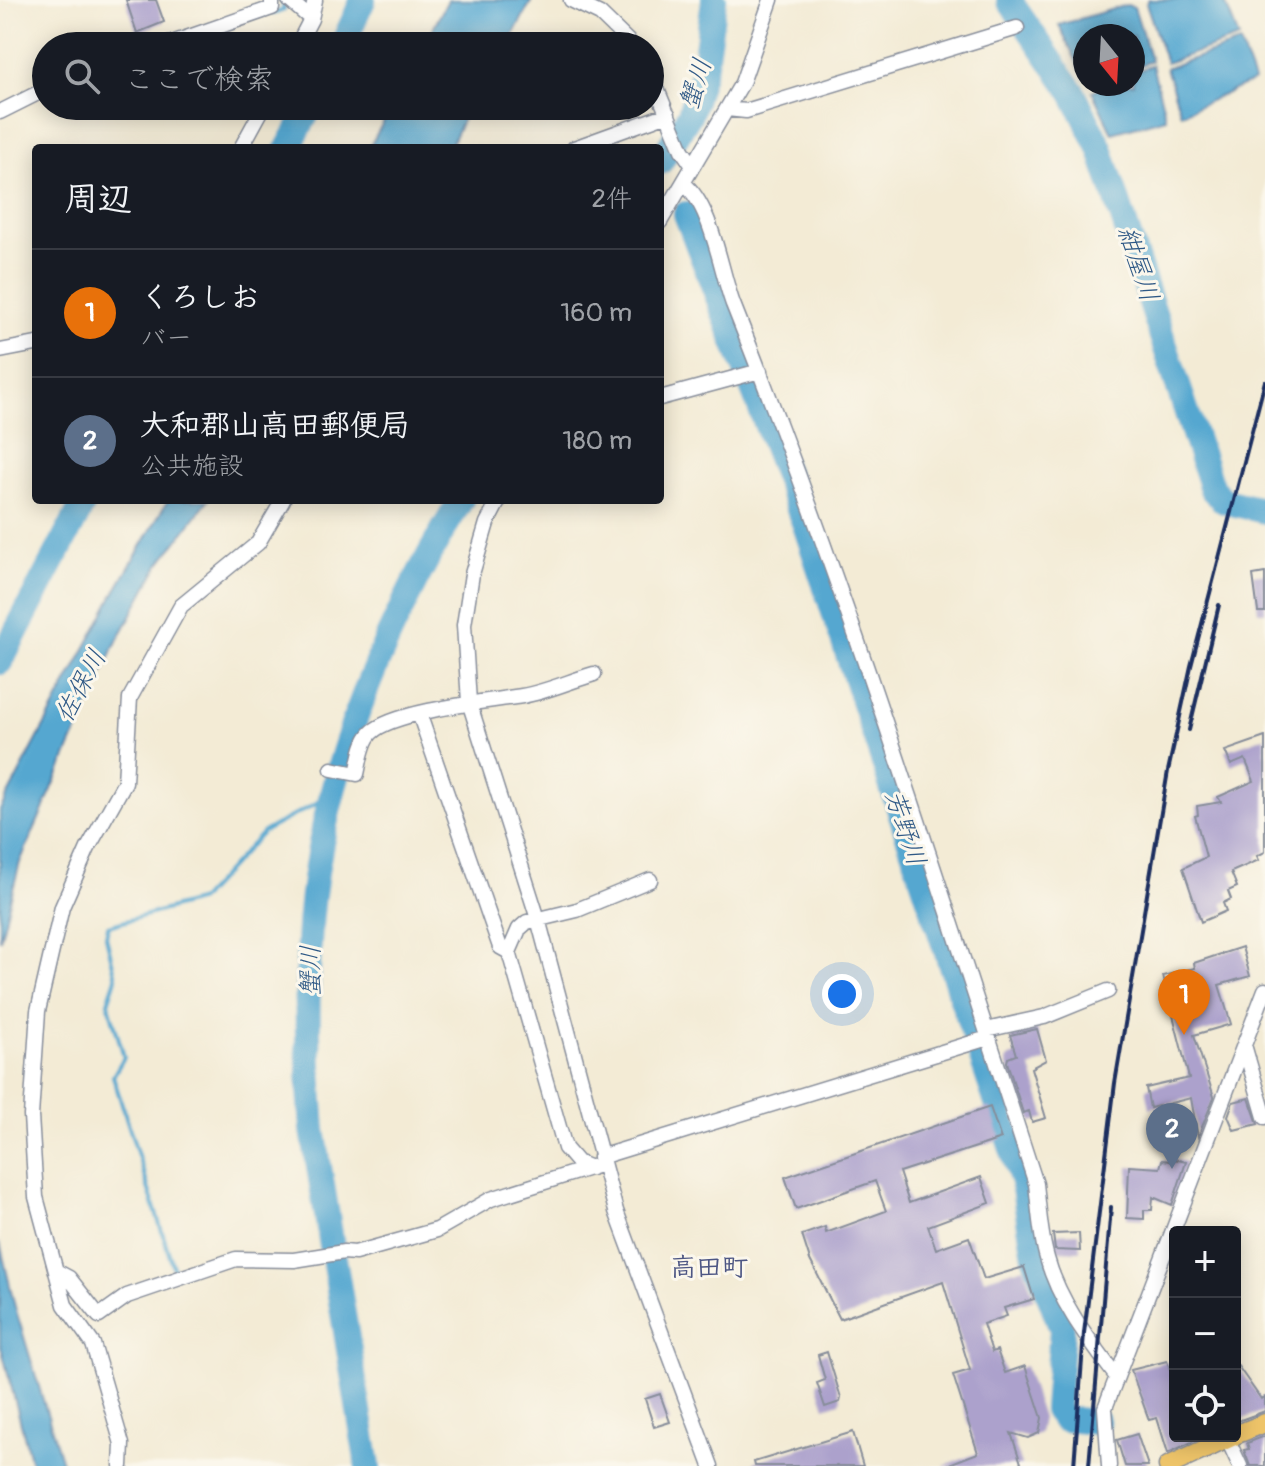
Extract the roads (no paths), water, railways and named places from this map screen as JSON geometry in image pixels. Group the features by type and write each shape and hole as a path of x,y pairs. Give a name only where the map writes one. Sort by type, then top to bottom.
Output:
{"main road":[{"path":"1241,1433 1265,1423"},
{"path":"1168,1466 1221,1442"}],"street":[{"path":"203,32 272,8 272,0"},
{"path":"289,0 311,19"},
{"path":"304,32 315,0"},
{"path":"571,0 600,14 619,32"},
{"path":"664,215 727,109 754,56 771,0"},
{"path":"727,109 746,111 1017,28"},
{"path":"0,112 32,96"},
{"path":"664,104 682,150 693,166"},
{"path":"664,118 669,116"},
{"path":"243,144 256,120"},
{"path":"586,144 657,120"},
{"path":"683,183 693,191 702,207 725,283 833,568 1036,1184 1046,1256 1054,1278 1084,1333 1116,1376"},
{"path":"0,351 32,345"},
{"path":"664,397 760,371"},
{"path":"121,1466 122,1444 93,1344 65,1305 36,1197 32,1104 38,1011 62,907 88,848 125,782 130,698 181,606 258,543 281,504"},
{"path":"497,504 483,535 464,625 469,702 538,919 598,1163 711,1466"},
{"path":"332,769 357,774 366,740 372,731 469,702 525,696 594,674"},
{"path":"420,716 500,947 509,952"},
{"path":"598,1163 577,1162 565,1148 509,952 519,929 538,919 577,910 650,880"},
{"path":"1109,1466 1105,1408 1265,990"},
{"path":"56,1271 69,1278 99,1316 127,1296 236,1259 355,1253 437,1230 491,1199 969,1044 987,1034 1044,1017 1108,991"},
{"path":"1244,1045 1265,1117"},
{"path":"1233,1442 1240,1466"}],"water":[{"path":"448,0 532,0 515,32 431,32"},
{"path":"1149,0 1224,0 1239,38 1166,63 1146,3"},
{"path":"1127,5 1134,7 1139,24 1073,24 1073,54 1059,25"},
{"path":"1145,42 1151,61 1145,63"},
{"path":"1240,43 1254,81 1181,114 1166,68"},
{"path":"1152,65 1166,118 1112,133 1094,96 1145,96 1145,68"},
{"path":"384,120 462,120 451,144 371,144"},
{"name":"佐保川","path":"166,504 205,504 158,566 115,645 20,862 0,940 0,810 116,590"},
{"path":"0,1243 15,1307 63,1466 32,1466 0,1343"}],"waterway":[{"path":"273,14 284,10 282,0"},
{"path":"348,32 363,0"},
{"name":"蟹川","path":"664,156 690,114 705,63 714,0"},
{"name":"紺屋川","path":"1009,0 1072,91 1100,148 1212,489 1224,501 1265,511"},
{"path":"290,144 303,120"},
{"name":"芳野川","path":"686,214 805,525 1023,1182 1035,1257 1062,1329 1056,1410 1063,1419 1097,1422"},
{"path":"0,662 83,504"},
{"name":"蟹川","path":"368,1466 313,1130 308,990 314,885 324,826 358,712 404,603 459,504"},
{"path":"175,1273 113,1076 124,1057 108,1002 116,978 106,936 108,926 200,900 263,832 315,804 337,784"}],"railway":[{"path":"1074,1466 1084,1333 1115,1083 1168,771 1191,666 1265,381"},
{"path":"1189,730 1219,605"},
{"path":"1089,1466 1111,1207"}],"place":[{"name":"くろしお","path":"1184,1035"},
{"name":"大和郡山高田郵便局","path":"1172,1169"}],"district":[{"name":"高田町","path":"709,1268"}]}
